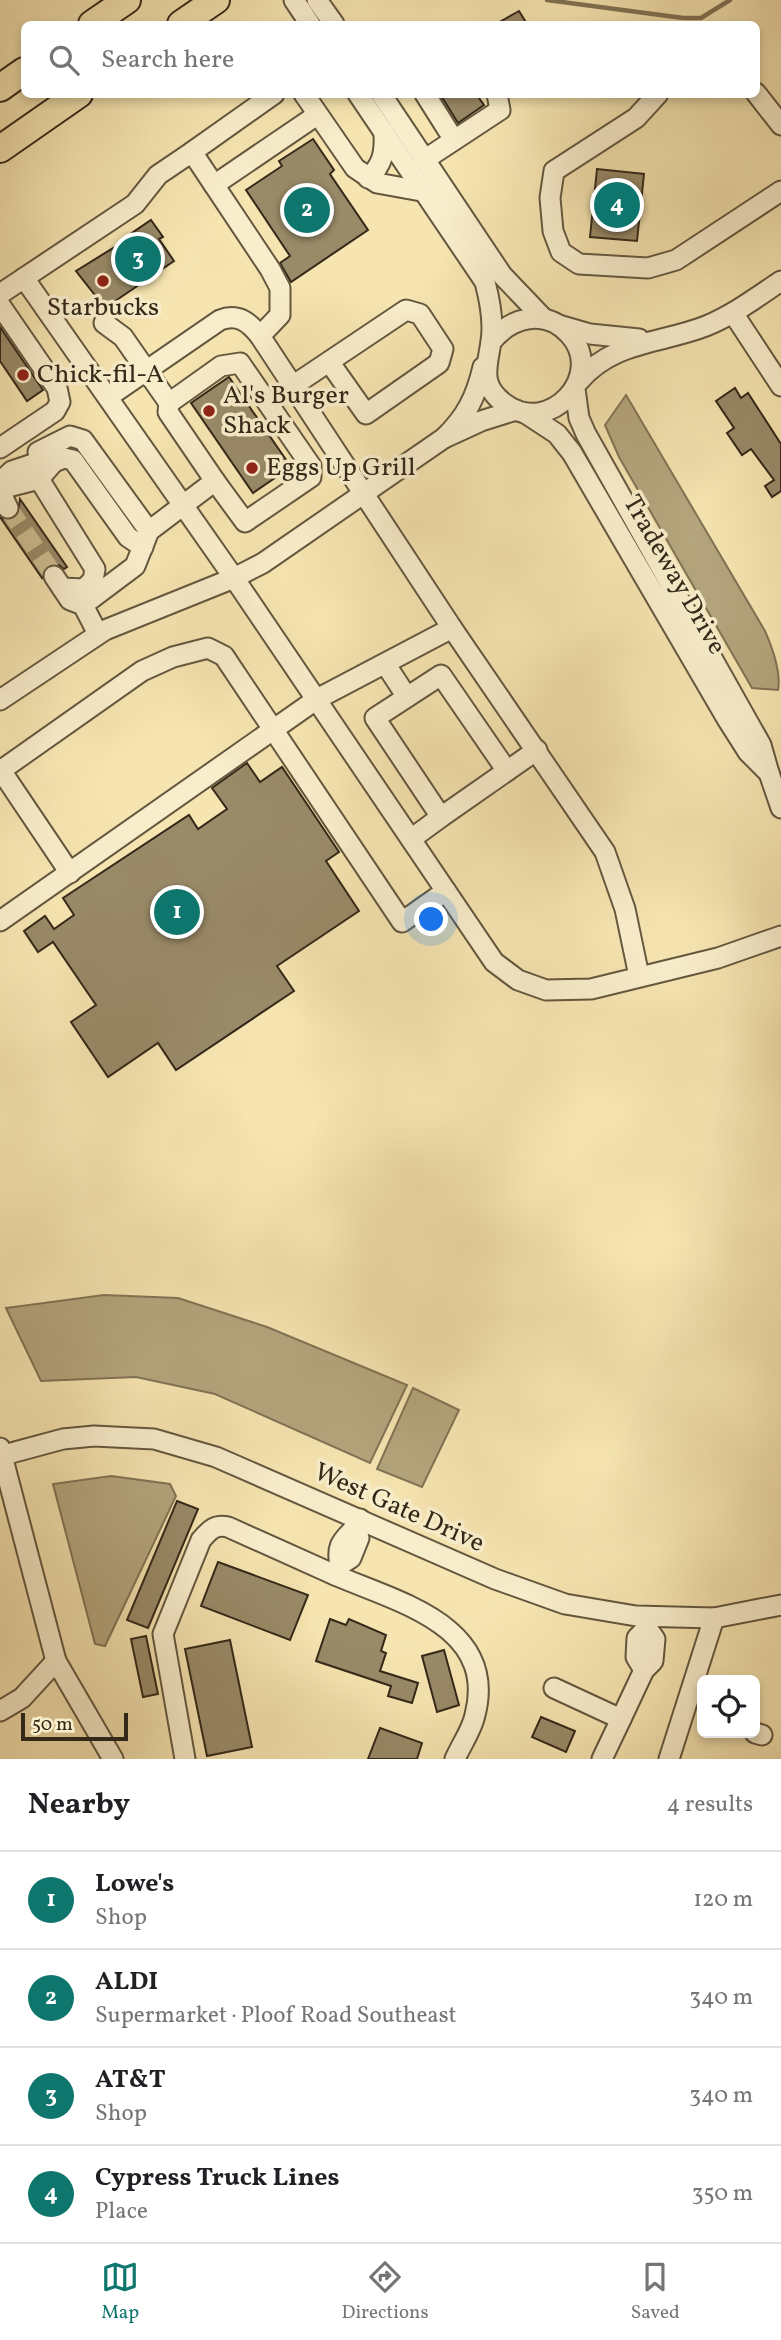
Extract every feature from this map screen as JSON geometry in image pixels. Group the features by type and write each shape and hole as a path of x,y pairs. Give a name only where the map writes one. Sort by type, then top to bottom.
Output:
{"highway":[{"path":"96,21 127,0"},
{"path":"166,21 191,0"},
{"path":"185,21 216,0"},
{"path":"0,88 21,73"},
{"path":"0,149 73,98"}],"street":[{"path":"294,0 308,21"},
{"path":"317,0 332,21"},
{"path":"760,97 781,125"},
{"path":"0,294 135,204 158,175 268,98"},
{"path":"306,98 349,162 368,178 389,186 421,191"},
{"path":"361,98 421,191 485,282 490,303 488,383 504,404 521,412"},
{"path":"384,98 502,275 551,321 571,335 579,349 581,365 577,385"},
{"path":"428,98 454,140"},
{"path":"424,160 500,110 498,98"},
{"path":"654,98 636,118 554,171 550,198 553,231 561,252 579,264 648,268 676,260 781,191"},
{"path":"214,185 317,115"},
{"path":"368,178 381,163 384,132"},
{"path":"192,152 280,288 280,315 260,336"},
{"path":"24,278 234,578 494,962 518,980 546,990 591,989 718,958 781,936"},
{"path":"444,438 481,421 521,412 554,409 600,362 625,347 696,329 733,313 781,281"},
{"path":"0,305 57,388 60,402 55,411 0,448"},
{"path":"294,385 406,310 419,314 443,349 439,363 366,414 330,363"},
{"path":"733,313 781,386"},
{"path":"108,397 227,318 244,319 260,336 452,628 605,852 625,909 639,976"},
{"path":"0,700 98,634 234,578 275,556 444,438 463,420 477,391 489,349 501,330 514,322 528,318 624,339 654,339"},
{"path":"104,323 123,337 169,403 169,412 244,522 311,477 311,466 240,363 221,366 169,403"},
{"name":"Tradeway Drive","path":"577,385 579,418 586,434 761,745 781,808"},
{"name":"Tradeway Drive","path":"521,412 557,434 572,453 727,719 748,752 769,773"},
{"path":"288,433 313,415"},
{"path":"3,496 39,460 70,436 83,440 146,539"},
{"path":"0,482 2,477 39,460 73,460 128,537 146,539"},
{"path":"39,460 95,569 93,580 84,589 58,582 70,600 83,605 98,634"},
{"path":"83,605 135,566 146,539 183,505 215,481"},
{"path":"0,921 189,790 203,776 317,699 452,628"},
{"path":"70,873 0,770 142,671 173,657 208,648 224,656 402,922 446,891"},
{"path":"386,665 407,697"},
{"path":"441,817 375,718 441,675 506,771"},
{"path":"411,839 537,750"},
{"name":"West Gate Drive","path":"1,1453 64,1439 94,1436 154,1439 216,1457 358,1523 553,1600 649,1622 714,1618 781,1605"},
{"path":"1,1453 56,1661 113,1759"},
{"path":"338,1570 337,1553 346,1533 358,1523"},
{"path":"185,1759 163,1634 201,1540 211,1529 220,1525 338,1570 442,1623 467,1649 479,1690 475,1716 455,1759"},
{"path":"669,1759 694,1713 714,1618"},
{"path":"602,1759 644,1670 636,1657 637,1638 649,1622"},
{"path":"0,1711 22,1698 56,1661"},
{"path":"554,1688 621,1718"}],"shaded area":[{"path":"626,395 765,631 777,668 778,690 752,688 619,457 605,425"},
{"path":"104,1295 178,1298 267,1327 407,1385 370,1463 215,1394 136,1377 41,1381 6,1308"},
{"path":"413,1388 459,1410 422,1487 377,1469"},
{"path":"111,1476 170,1484 176,1496 105,1646 95,1644 53,1484"}],"building":[{"path":"519,11 525,21 501,21"},
{"path":"442,98 479,98 484,105 458,123"},
{"path":"313,139 334,170 330,174 368,230 291,282 280,263 290,256 246,190 282,166 279,161"},
{"path":"597,169 644,174 637,241 590,237"},
{"path":"151,220 163,237 159,239 174,261 105,308 76,271 134,235 132,233"},
{"name":"Chick-fil-A","path":"0,327 43,390 27,401 0,361"},
{"path":"229,377 291,467 253,493 191,403"},
{"path":"735,388 741,398 748,393 781,444 781,491 772,497 765,486 774,480 751,449 742,455 727,433 734,428 716,401"},
{"path":"20,499 67,567 64,569 59,565 48,566 42,578 0,517 8,520 18,515"},
{"path":"247,763 260,782 282,767 339,852 326,861 359,911 277,966 294,991 176,1070 158,1043 108,1077 71,1022 96,1005 53,942 38,952 24,931 45,916 54,929 74,915 63,898 189,815 198,829 227,809 212,788"},
{"path":"177,1501 198,1509 148,1628 127,1620"},
{"path":"218,1562 308,1595 290,1640 201,1606"},
{"path":"330,1619 346,1625 349,1619 386,1635 381,1651 386,1653 380,1671 418,1683 412,1703 388,1696 391,1686 316,1661"},
{"path":"146,1636 158,1694 143,1697 131,1639"},
{"path":"230,1640 252,1747 207,1756 185,1649"},
{"path":"444,1650 459,1705 437,1712 422,1656"},
{"path":"541,1717 575,1731 566,1752 532,1737"},
{"path":"380,1728 422,1743 417,1759 368,1759"}],"waterway":[{"path":"547,0 683,18 701,18 730,0"}],"tunnel":[{"path":"8,508 54,576"}],"place":[{"name":"Cypress Truck Lines","path":"617,205"},
{"name":"ALDI","path":"307,210"},
{"name":"AT&T","path":"138,259"},
{"name":"Starbucks","path":"103,281"},
{"name":"Chick-fil-A","path":"23,375"},
{"name":"Al's Burger Shack","path":"209,411"},
{"name":"Eggs Up Grill","path":"252,468"},
{"name":"Lowe's","path":"177,912"}]}
